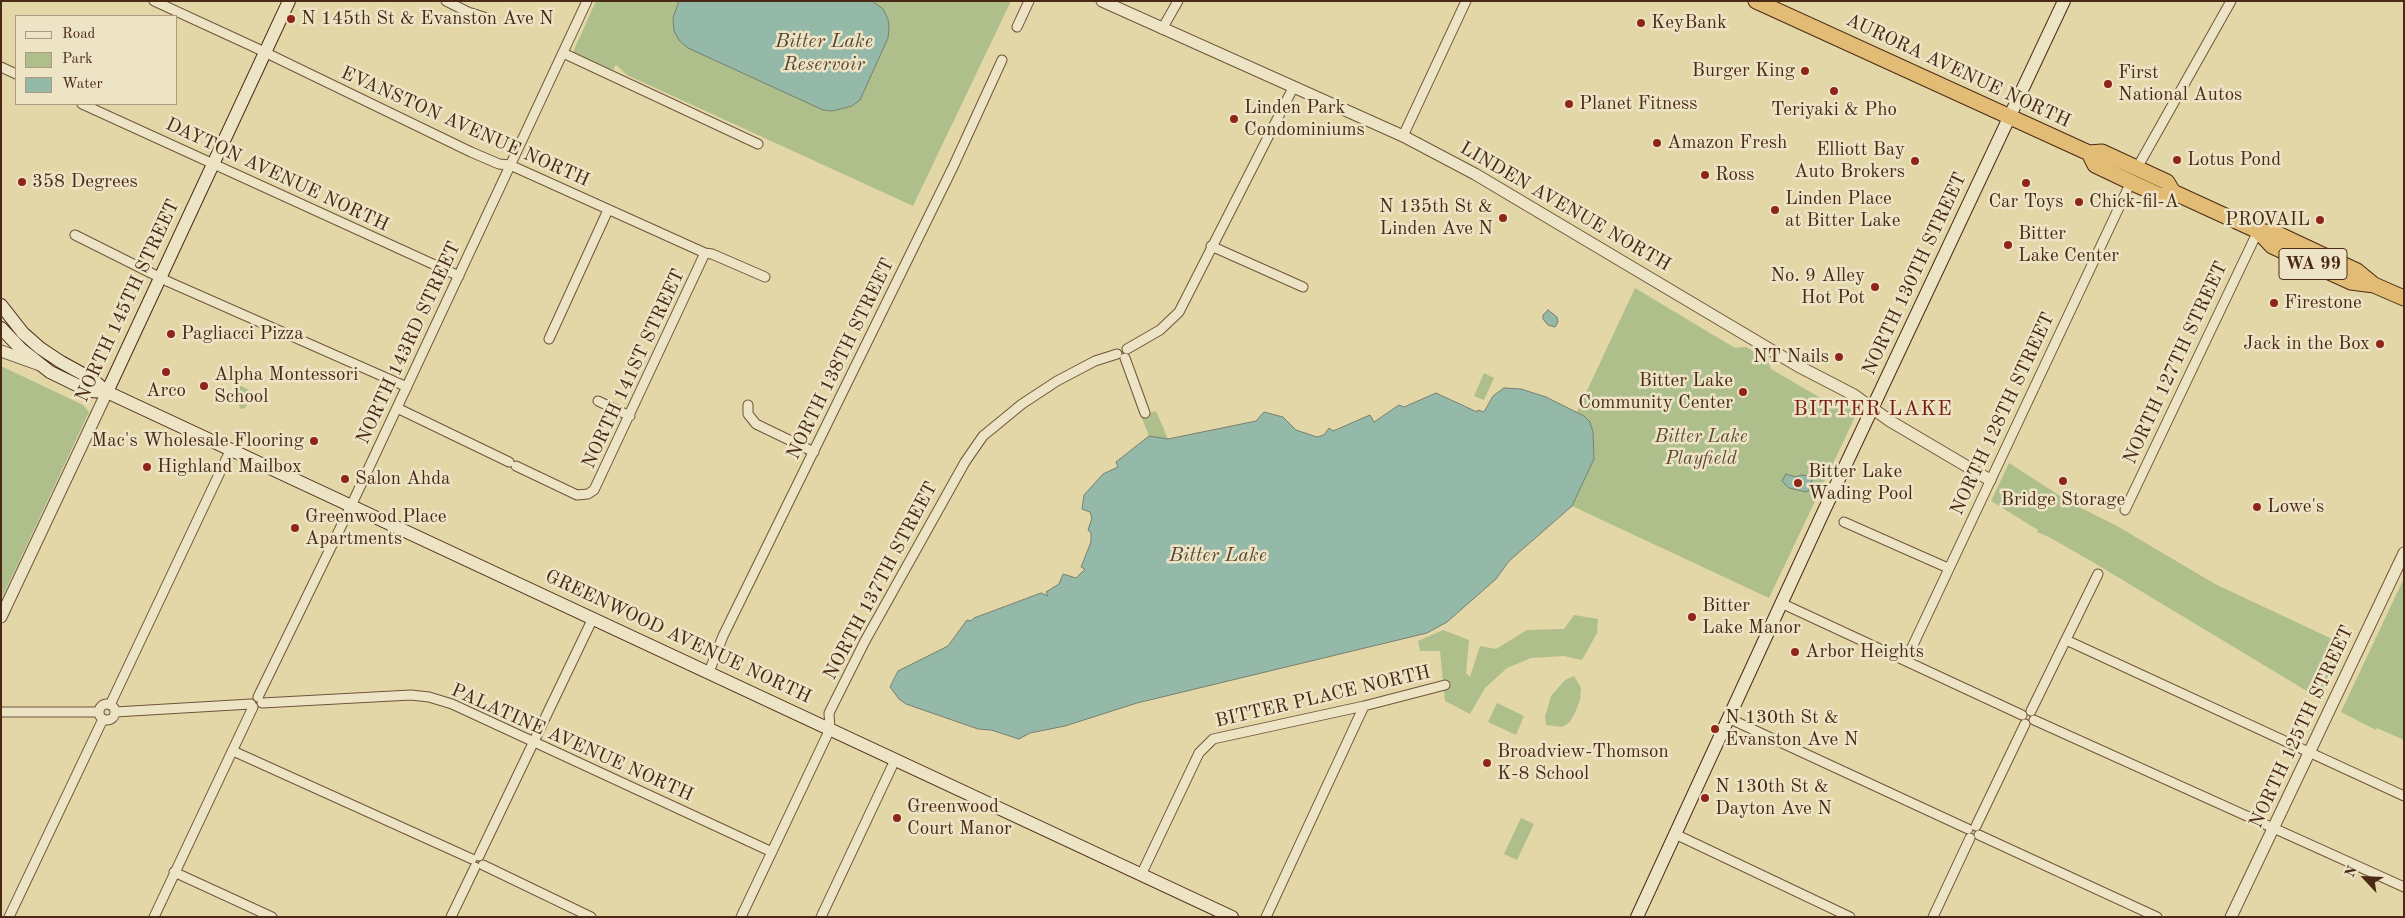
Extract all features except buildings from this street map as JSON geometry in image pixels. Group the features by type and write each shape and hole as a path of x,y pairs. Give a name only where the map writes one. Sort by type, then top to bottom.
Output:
{"highway":[{"name":"AURORA AVENUE NORTH","path":"1756,1 2090,153 2102,152 2134,175 2167,182 2173,192 2258,231 2272,246 2351,282 2374,284 2404,298"}],"main road":[{"name":"NORTH 145TH STREET","path":"106,392 289,1"},
{"name":"NORTH 130TH STREET","path":"1637,917 1781,603 2064,1"},
{"path":"1,305 24,333"},
{"path":"1,328 40,365"},
{"name":"GREENWOOD AVENUE NORTH","path":"24,333 53,358 92,378 106,392 1232,917"},
{"name":"GREENWOOD AVENUE NORTH","path":"40,365 89,391 106,392"}],"street":[{"name":"EVANSTON AVENUE NORTH","path":"154,1 471,152 499,164 510,165 705,253 712,254 765,277"},
{"path":"446,1 468,12 487,18"},
{"name":"NORTH 143RD STREET","path":"260,700 587,1"},
{"path":"1017,27 1029,1"},
{"name":"LINDEN AVENUE NORTH","path":"1102,1 1403,136 1475,174 1798,366 1841,388 1990,480"},
{"path":"1162,29 1178,1"},
{"path":"1403,136 1466,1"},
{"name":"NORTH 128TH STREET","path":"1906,660 2134,175 2231,1"},
{"path":"563,53 758,144"},
{"name":"NORTH 138TH STREET","path":"709,672 727,627 929,213 960,154 1002,60"},
{"path":"1,67 15,74"},
{"name":"NORTH 137TH STREET","path":"741,917 830,729 830,713 865,641 932,523 949,489 984,436 1002,419 1057,381 1095,361 1123,354 1172,321 1179,312 1293,88"},
{"name":"DAYTON AVENUE NORTH","path":"84,105 459,276"},
{"path":"549,339 608,210"},
{"name":"NORTH 127TH STREET","path":"2125,510 2258,231"},
{"path":"75,236 160,277 407,387"},
{"path":"1211,246 1303,288"},
{"name":"NORTH 141ST STREET","path":"397,408 577,495 588,494 598,485 705,253"},
{"name":"GREENWOOD AVENUE NORTH","path":"1,328 12,327 24,333"},
{"name":"GREENWOOD AVENUE NORTH","path":"1,351 40,365"},
{"path":"1123,354 1145,413"},
{"name":"NORTH 145TH STREET","path":"1,617 106,392"},
{"path":"598,401 630,416"},
{"path":"748,405 748,414 756,424 814,452"},
{"path":"1,712 101,716 111,719 112,708 230,451"},
{"path":"1844,522 1948,568"},
{"name":"NORTH 125TH STREET","path":"2231,917 2404,553"},
{"path":"1934,917 2098,574"},
{"path":"1781,603 2028,718 2404,887"},
{"path":"451,917 593,618"},
{"path":"2066,640 2404,796"},
{"name":"BITTER PLACE NORTH","path":"1141,875 1199,754 1208,742 1219,737 1364,706 1445,685"},
{"name":"PALATINE AVENUE NORTH","path":"260,700 429,696 452,704 534,741 772,852"},
{"path":"9,917 101,716 103,706 112,708 252,706 260,708 260,700"},
{"path":"154,917 252,706"},
{"path":"1266,917 1364,706"},
{"path":"1728,718 2157,917"},
{"path":"233,750 477,862 591,917"},
{"path":"821,917 895,760"},
{"path":"1675,834 1850,917"},
{"path":"174,872 272,917"}],"green space":[{"path":"596,1 679,1 676,8 832,111 852,106 860,99 888,38 875,3 872,1 1011,1 913,206 627,75 616,65 613,70 573,52"},
{"name":"Bitter Lake Playfield","path":"1635,288 1735,348 1746,347 1767,359 1771,369 1824,400 1834,398 1854,411 1855,417 1769,598 1572,506 1594,459 1593,432 1584,416 1577,412"},
{"path":"1,366 83,405 89,412 1,600"},
{"path":"1484,373 1494,378 1484,400 1474,396"},
{"path":"239,385 253,392 245,408 240,409 235,390"},
{"path":"1156,411 1168,439 1149,436 1141,416"},
{"path":"2009,463 2071,503 2117,526 2215,584 2345,645 2320,699 2091,561 2037,532 2038,530 1991,501"},
{"path":"2404,578 2404,740 2377,728 2376,730 2341,712"},
{"path":"1574,615 1598,619 1597,633 1582,660 1564,656 1531,658 1507,668 1485,688 1470,714 1445,701 1440,651 1420,651 1418,641 1443,630 1469,640 1466,673 1470,677 1480,646 1496,649 1527,630 1564,629"},
{"path":"1574,676 1581,688 1580,700 1570,722 1562,727 1546,725 1545,717 1551,696 1565,680"},
{"path":"1497,703 1524,716 1516,735 1488,722"},
{"path":"1521,818 1534,824 1517,860 1504,854"}],"water":[{"name":"Bitter Lake Reservoir","path":"679,1 872,1 883,9 888,19 888,38 860,100 852,106 832,111 823,110 688,48 679,40 674,31 673,18"},
{"path":"1548,310 1557,317 1558,322 1555,327 1548,325 1543,319 1543,315"},
{"name":"Bitter Lake","path":"1504,388 1521,389 1546,397 1584,416 1590,422 1593,432 1594,459 1572,506 1509,561 1496,579 1447,622 1427,633 1137,703 1065,726 1030,733 1019,739 991,730 978,729 906,704 899,699 890,687 898,671 948,646 967,620 971,621 974,618 1041,593 1048,596 1046,592 1059,584 1063,574 1076,578 1085,569 1081,567 1091,542 1091,533 1088,530 1092,518 1090,512 1082,509 1084,495 1103,474 1118,467 1116,462 1149,436 1168,439 1256,421 1264,412 1283,417 1296,430 1317,437 1324,435 1329,428 1333,431 1370,415 1374,422 1399,405 1404,407 1436,393 1477,412 1478,410 1484,412 1493,396"},
{"name":"Bitter Lake Wading Pool","path":"1786,474 1796,477 1801,475 1809,476 1812,480 1810,490 1806,492 1789,488 1782,481"}],"place":[{"name":"N 145th St & Evanston Ave N","path":"291,19"},
{"name":"KeyBank","path":"1641,23"},
{"name":"Burger King","path":"1805,71"},
{"name":"First National Autos","path":"2108,84"},
{"name":"Teriyaki & Pho","path":"1834,91"},
{"name":"Planet Fitness","path":"1569,104"},
{"name":"Linden Park Condominiums","path":"1234,119"},
{"name":"Amazon Fresh","path":"1657,143"},
{"name":"Lotus Pond","path":"2177,160"},
{"name":"Elliott Bay Auto Brokers","path":"1915,161"},
{"name":"Ross","path":"1705,175"},
{"name":"358 Degrees","path":"22,182"},
{"name":"Car Toys","path":"2026,183"},
{"name":"Chick-fil-A","path":"2079,202"},
{"name":"Linden Place at Bitter Lake","path":"1775,210"},
{"name":"N 135th St & Linden Ave N","path":"1503,218"},
{"name":"PROVAIL","path":"2320,220"},
{"name":"Bitter Lake Center","path":"2008,245"},
{"name":"No. 9 Alley Hot Pot","path":"1875,287"},
{"name":"Firestone","path":"2274,303"},
{"name":"Pagliacci Pizza","path":"171,334"},
{"name":"Jack in the Box","path":"2380,344"},
{"name":"NT Nails","path":"1839,357"},
{"name":"Arco","path":"166,372"},
{"name":"Alpha Montessori School","path":"204,386"},
{"name":"Bitter Lake Community Center","path":"1743,392"},
{"name":"Mac's Wholesale Flooring","path":"314,441"},
{"name":"Highland Mailbox","path":"147,467"},
{"name":"Salon Ahda","path":"345,479"},
{"name":"Bridge Storage","path":"2063,481"},
{"name":"Bitter Lake Wading Pool","path":"1798,483"},
{"name":"Lowe's","path":"2257,507"},
{"name":"Greenwood Place Apartments","path":"295,528"},
{"name":"Bitter Lake Manor","path":"1692,617"},
{"name":"Arbor Heights","path":"1795,652"},
{"name":"N 130th St & Evanston Ave N","path":"1715,729"},
{"name":"Broadview-Thomson K-8 School","path":"1487,763"},
{"name":"N 130th St & Dayton Ave N","path":"1705,798"},
{"name":"Greenwood Court Manor","path":"897,818"}],"district":[{"name":"BITTER LAKE","path":"1873,409"}]}
